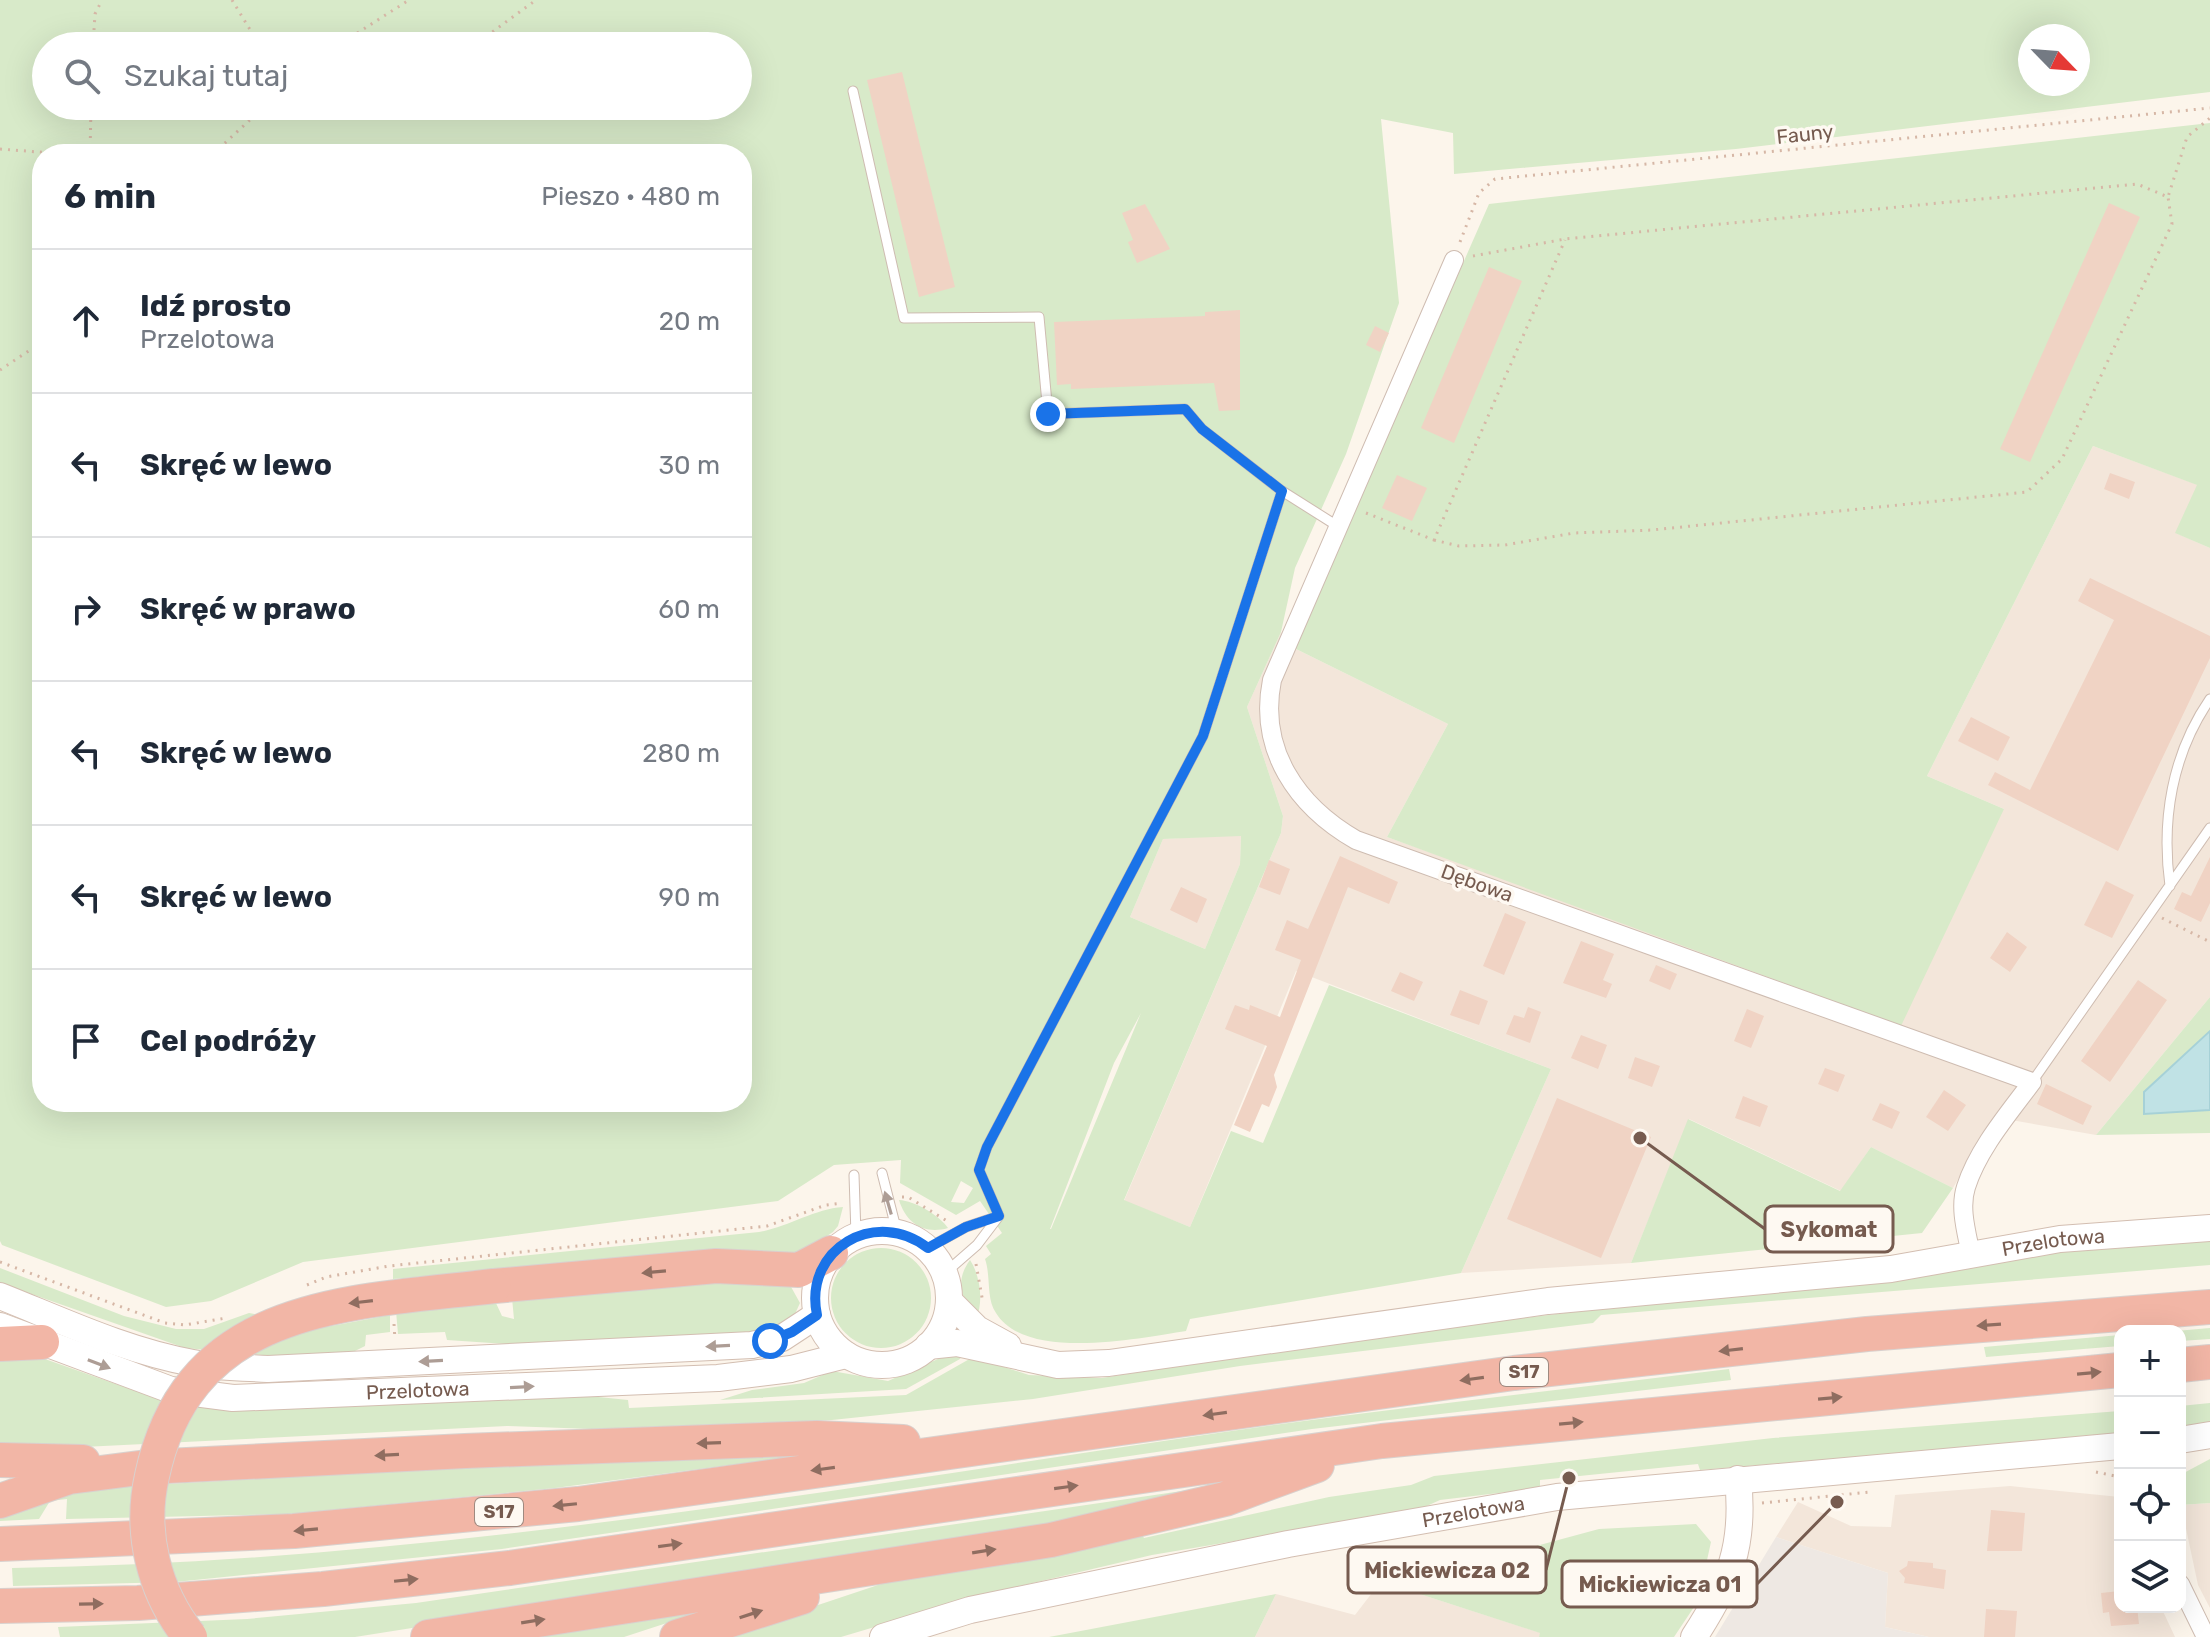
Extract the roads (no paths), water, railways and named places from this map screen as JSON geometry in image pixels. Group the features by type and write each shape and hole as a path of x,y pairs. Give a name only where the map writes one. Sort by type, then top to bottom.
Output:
{"highway":[{"path":"190,1637 162,1592 153,1564 147,1531 149,1490 171,1416 201,1374 223,1353 267,1326 325,1307 494,1286 716,1266 799,1270 843,1244"},
{"name":"S17","path":"6,1544 262,1533 578,1504 1514,1373 1867,1334 2210,1307"},
{"path":"0,1344 42,1342"},
{"path":"2186,1364 2210,1362"},
{"path":"6,1606 138,1603 510,1568 1382,1441 2114,1371"},
{"path":"0,1501 69,1477 147,1467 817,1438 983,1446"},
{"path":"428,1637 1051,1540 1225,1499 1382,1441"},
{"path":"0,1460 147,1467"},
{"path":"677,1637 928,1560"}],"street":[{"name":"Dębowa","path":"1454,260 1272,680 1268,701 1269,724 1278,760 1292,786 1333,827 1356,840 2032,1082"},
{"path":"1971,1255 1964,1221 1965,1188 1984,1152 2032,1082"},
{"name":"Przelotowa","path":"928,1346 957,1343 1058,1365 1109,1363 1548,1301 1891,1269 2118,1232 2210,1228"},
{"path":"876,1230 897,1232 928,1248 945,1273 949,1301 945,1321 928,1346 908,1360 893,1364 869,1364 846,1355 827,1338 817,1315 816,1282 843,1244 876,1230"},
{"name":"Przelotowa","path":"0,1296 118,1343 195,1364 268,1369 752,1345 782,1338 817,1315"},
{"name":"Przelotowa","path":"949,1301 977,1329 1036,1361"},
{"name":"Przelotowa","path":"0,1326 171,1390 233,1398 742,1376 791,1369 846,1355"},
{"path":"2186,1439 2210,1435"},
{"name":"Przelotowa","path":"883,1637 970,1610 1288,1544 1557,1497 1740,1494 2114,1447"},
{"path":"1694,1637 1724,1591 1740,1540 1740,1494"},
{"path":"2186,1596 2206,1637"}],"lane":[{"path":"853,91 904,318 1039,317 1048,414 1185,409 1202,429 1282,491 1339,527"},
{"path":"999,1216 979,1170 987,1147 1196,750 1282,491"},
{"path":"2170,886 2165,848 2173,780 2190,727 2210,699"},
{"path":"2032,1082 2210,828"},
{"path":"882,1173 886,1199 897,1232"},
{"path":"843,1244 854,1175"},
{"path":"928,1248 966,1227 999,1216"},
{"path":"945,1273 977,1245 999,1216"}],"water":[{"path":"2210,1031 2210,1110 2144,1114 2144,1092"}],"place":[{"name":"Sykomat","path":"1640,1138"},
{"name":"Mickiewicza 02","path":"1569,1478"},
{"name":"Mickiewicza 01","path":"1837,1502"}]}
